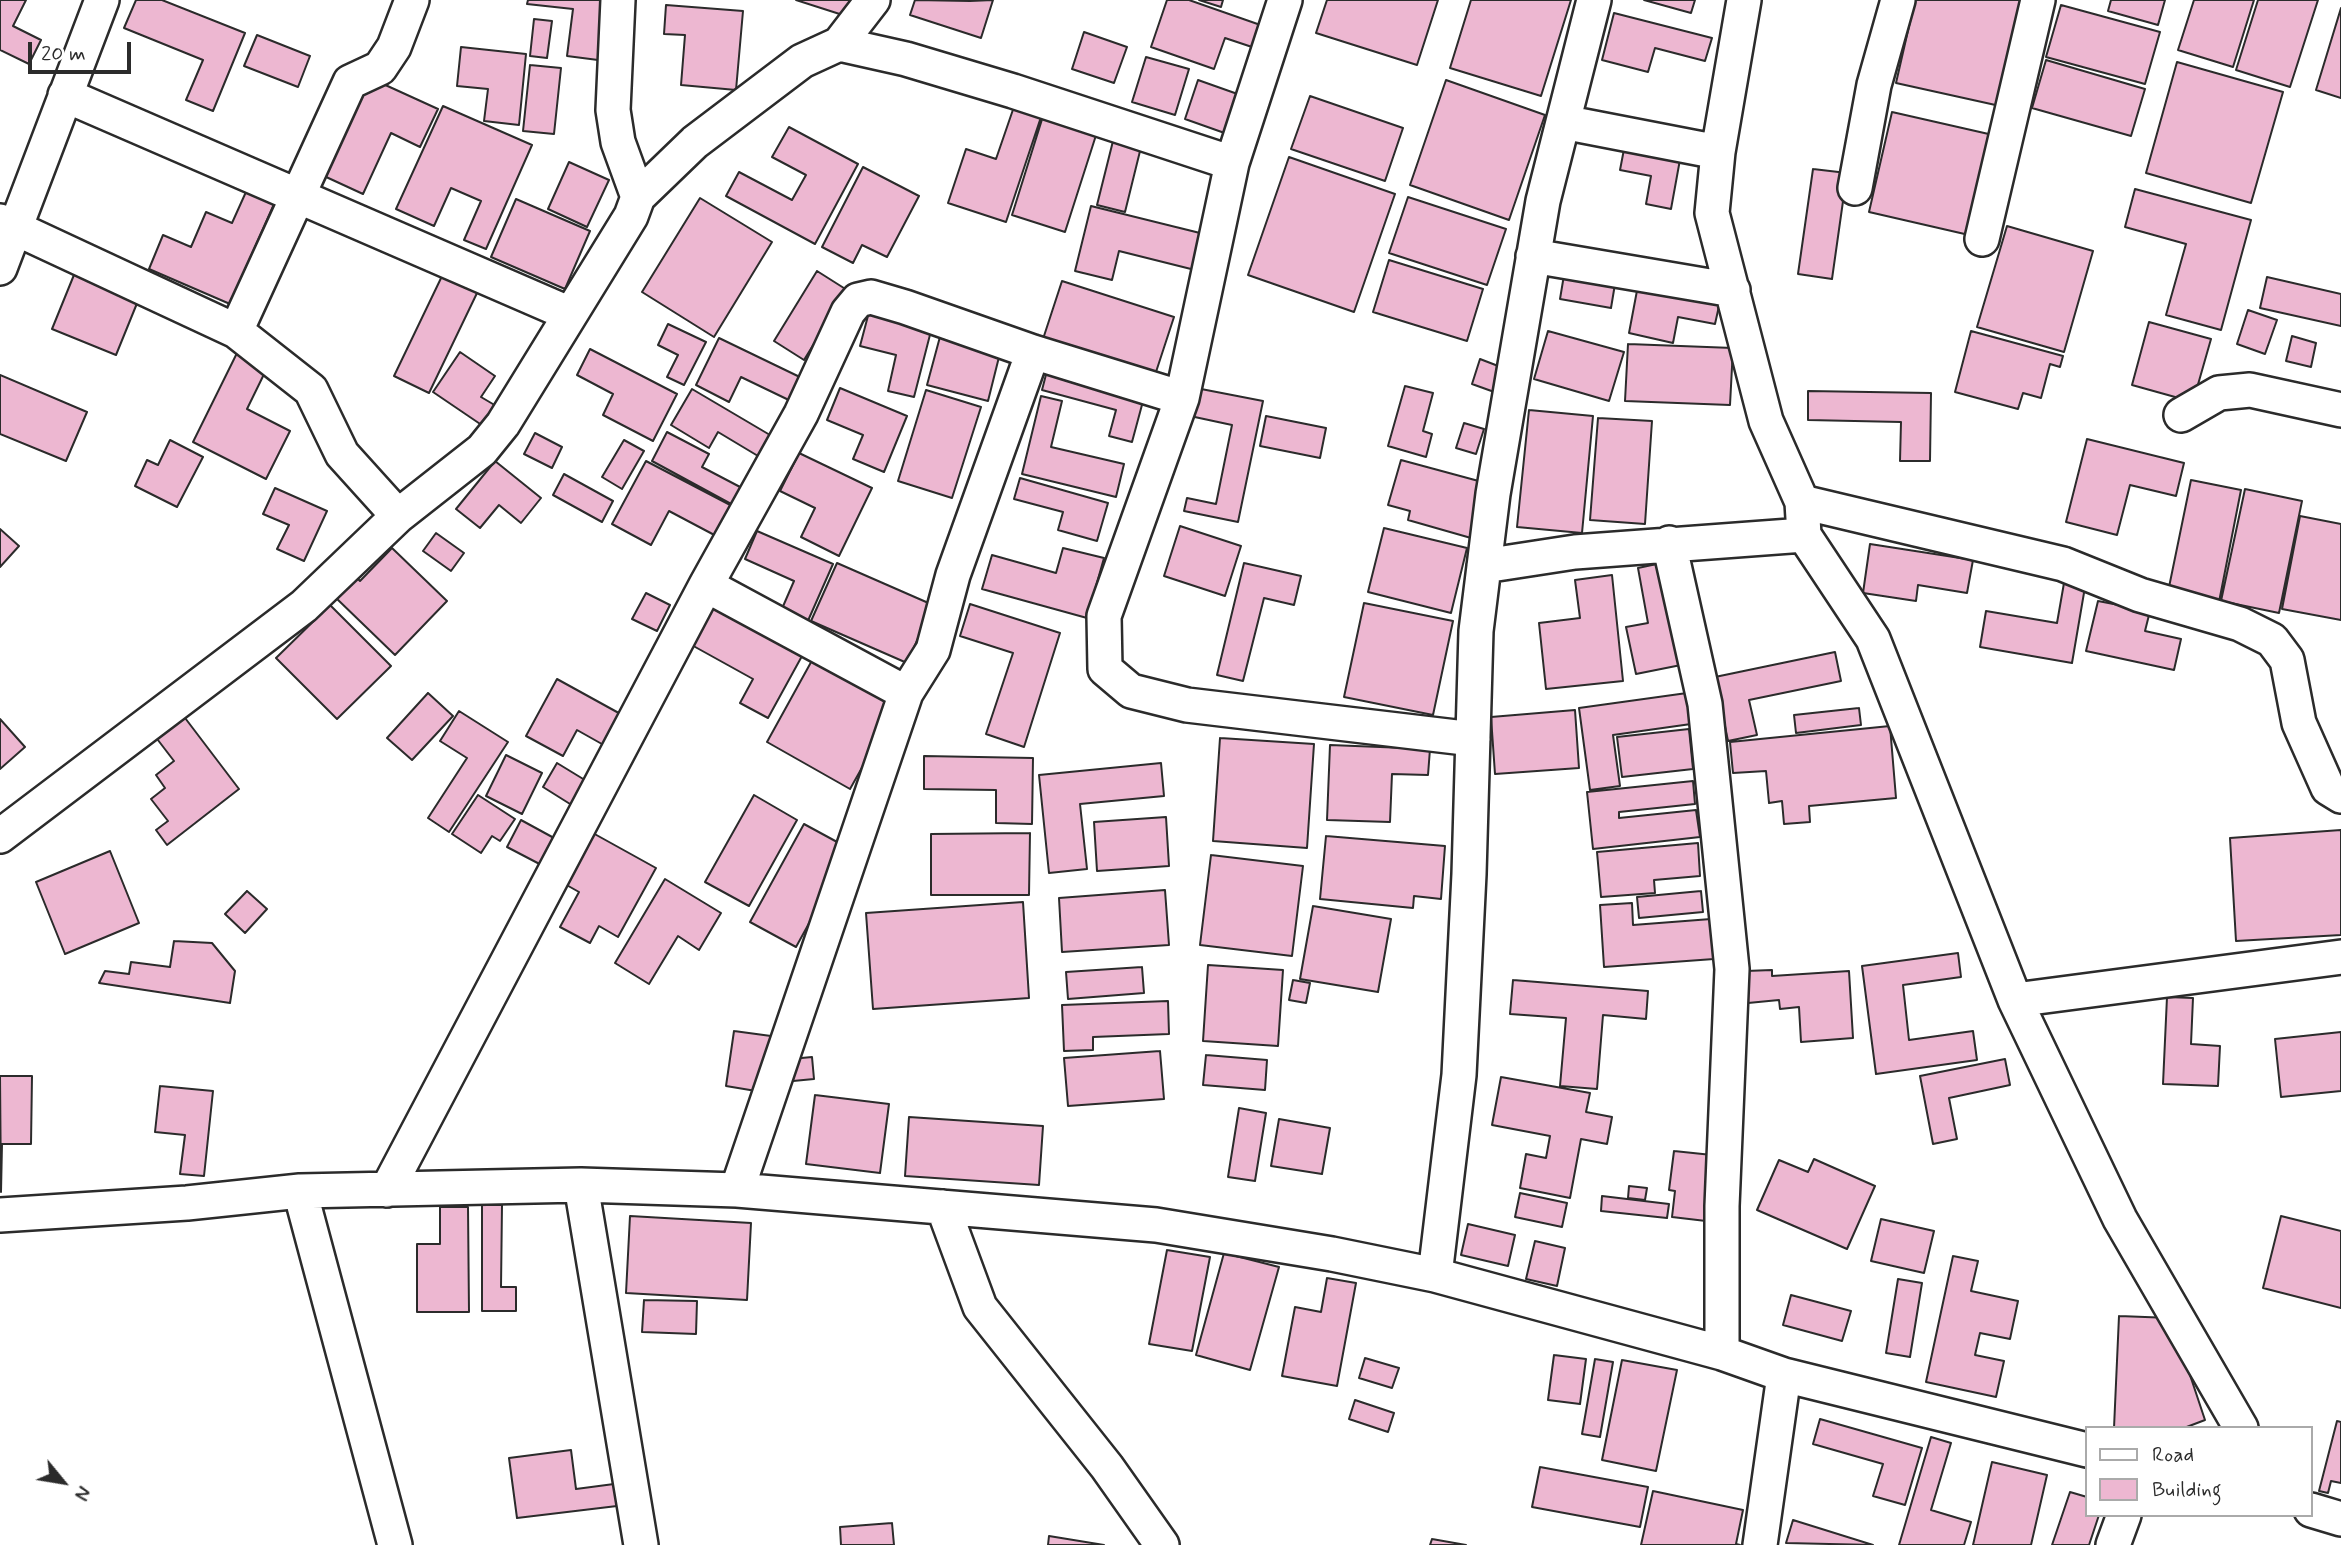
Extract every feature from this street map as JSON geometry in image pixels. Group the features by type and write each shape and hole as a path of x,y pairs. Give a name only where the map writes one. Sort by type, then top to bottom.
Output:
{"street":[{"path":"0,268 9,225 65,96 102,0"},
{"path":"236,331 350,82 380,68 394,47 412,0"},
{"path":"618,0 613,110 618,142 638,197"},
{"path":"0,836 304,606 398,516 482,450 503,424 631,216 638,197 695,142 802,61 839,44 873,0"},
{"path":"1285,0 1232,163 1182,398 1104,616 1105,669 1131,691 1187,705 1473,739"},
{"path":"1435,1275 1459,1075 1476,631 1484,566 1493,494 1533,256 1594,0"},
{"path":"1744,0 1718,152 1712,213 1766,421 1802,502 1804,535 1873,639 2015,1000 2120,1219 2240,1426"},
{"path":"1855,188 1874,85 1898,0"},
{"path":"1982,239 2038,0"},
{"path":"839,44 906,59 1013,91 1232,163"},
{"path":"65,96 570,314"},
{"path":"1563,122 1718,152"},
{"path":"9,225 236,331 311,390 342,454 398,516"},
{"path":"1533,256 1733,290"},
{"path":"387,1190 706,585 800,414 848,312 858,300 871,297 905,307 1033,352 1182,398"},
{"path":"737,1190 906,693 933,650 953,575 1033,352"},
{"path":"2181,415 2219,393 2250,390 2341,410"},
{"path":"1802,502 2063,564 2140,595 2240,624 2272,640 2287,660 2304,734 2328,788 2341,796"},
{"path":"1484,566 1575,552 1804,535"},
{"path":"1669,543 1705,704 1732,969 1722,1206 1722,1353"},
{"path":"706,585 906,693"},
{"path":"2015,1000 2341,957"},
{"path":"582,1185 641,1545"},
{"path":"0,1214 148,1206 300,1191 582,1185 737,1190 1156,1225 1332,1254 1435,1275 1722,1353 1784,1374 2086,1450"},
{"path":"300,1191 396,1545"},
{"path":"943,1207 980,1307 1107,1467 1162,1545"},
{"path":"1760,1545 1784,1374"},
{"path":"2313,1511 2341,1519"},
{"path":"2113,1545 2123,1517"}],"building":[{"path":"0,0 26,0 13,26 41,40 29,64 0,50"},
{"path":"136,0 162,0 245,33 213,111 186,100 203,60 124,28"},
{"path":"528,0 605,0 598,60 567,56 573,9 527,4"},
{"path":"796,0 854,0 849,17"},
{"path":"915,0 993,0 981,38 910,15"},
{"path":"1167,0 1189,0 1269,28 1261,50 1225,38 1214,69 1151,47"},
{"path":"1199,0 1223,0 1221,7"},
{"path":"1327,0 1438,0 1417,65 1316,33"},
{"path":"1471,0 1571,0 1541,96 1450,68"},
{"path":"1644,0 1695,0 1691,13"},
{"path":"1915,0 2024,0 2000,106 1896,83"},
{"path":"2111,0 2165,0 2158,25 2108,11"},
{"path":"2194,0 2254,0 2233,67 2178,50"},
{"path":"2258,0 2318,0 2290,87 2236,70"},
{"path":"666,5 743,11 736,90 681,85 685,35 664,34"},
{"path":"2061,5 2160,32 2145,84 2046,57"},
{"path":"2341,8 2341,98 2316,90"},
{"path":"1614,13 1712,38 1705,61 1655,48 1648,72 1602,60"},
{"path":"534,19 552,21 547,58 530,56"},
{"path":"1084,32 1127,47 1114,83 1072,69"},
{"path":"257,35 310,56 298,87 244,66"},
{"path":"461,47 526,54 519,125 484,121 488,89 457,86"},
{"path":"1146,57 1189,69 1175,115 1132,102"},
{"path":"2046,60 2145,89 2131,136 2032,108"},
{"path":"2177,62 2283,92 2251,203 2146,173"},
{"path":"530,65 561,68 554,134 523,131"},
{"path":"370,78 438,109 420,147 391,133 363,194 324,176"},
{"path":"1198,80 1246,97 1233,136 1185,119"},
{"path":"1446,80 1545,115 1509,220 1410,185"},
{"path":"1310,96 1403,128 1385,181 1291,149"},
{"path":"1017,98 1044,108 1006,222 948,203 966,149 996,159"},
{"path":"443,106 532,145 486,249 464,240 481,201 451,188 434,226 396,209"},
{"path":"1892,112 1993,135 1969,235 1869,212"},
{"path":"1044,113 1098,129 1065,232 1012,215"},
{"path":"789,127 858,164 815,244 726,196 739,172 792,200 806,175 772,157"},
{"path":"1114,137 1142,143 1125,212 1097,205"},
{"path":"1625,144 1681,154 1671,209 1646,204 1651,176 1620,170"},
{"path":"1289,157 1395,194 1354,312 1248,275"},
{"path":"569,162 609,180 587,227 548,209"},
{"path":"863,167 919,196 887,257 862,245 853,263 822,247"},
{"path":"1813,169 1847,173 1832,279 1798,274"},
{"path":"250,183 278,195 230,304 149,269 163,235 191,247 206,212 232,223"},
{"path":"2135,189 2251,220 2221,330 2166,315 2186,244 2125,227"},
{"path":"1408,197 1506,229 1487,285 1389,253"},
{"path":"700,198 772,242 714,337 642,292"},
{"path":"516,199 590,231 565,289 491,257"},
{"path":"1091,206 1204,234 1195,270 1119,251 1112,280 1075,271"},
{"path":"2007,226 2093,251 2064,352 1977,327"},
{"path":"1389,260 1483,289 1467,341 1373,312"},
{"path":"78,265 142,291 116,355 52,329"},
{"path":"1565,269 1616,278 1611,308 1560,299"},
{"path":"817,271 847,290 804,360 774,341"},
{"path":"443,274 478,291 429,393 394,376"},
{"path":"2267,277 2341,294 2341,326 2260,308"},
{"path":"1639,280 1721,297 1715,324 1678,317 1673,343 1629,333"},
{"path":"1062,281 1174,317 1155,375 1043,339"},
{"path":"2248,310 2277,320 2265,354 2237,344"},
{"path":"869,312 932,327 914,397 888,391 896,355 860,346"},
{"path":"2149,322 2211,339 2193,402 2132,385"},
{"path":"668,324 706,342 684,385 667,377 678,355 658,345"},
{"path":"1548,331 1624,352 1609,401 1534,379"},
{"path":"1971,331 2063,356 2060,367 2050,364 2041,398 2023,393 2018,409 1955,392"},
{"path":"941,333 1001,349 988,401 927,385"},
{"path":"2292,336 2316,343 2311,367 2286,361"},
{"path":"719,338 806,380 795,403 741,377 729,402 696,385"},
{"path":"1628,344 1733,348 1730,405 1625,401"},
{"path":"590,349 677,394 653,441 603,415 613,394 577,375"},
{"path":"238,351 268,366 247,409 290,431 266,479 193,442"},
{"path":"460,352 495,376 481,397 503,410 489,430 433,392"},
{"path":"1480,359 1506,369 1497,393 1472,384"},
{"path":"1049,363 1146,390 1132,442 1109,436 1116,410 1042,390"},
{"path":"0,375 87,412 66,461 0,434"},
{"path":"1405,386 1433,393 1423,431 1432,434 1426,457 1388,446"},
{"path":"840,388 907,416 884,472 853,459 863,435 827,420"},
{"path":"1196,388 1263,401 1238,522 1184,511 1187,498 1216,504 1232,425 1190,416"},
{"path":"692,389 770,435 758,456 718,432 709,448 671,425"},
{"path":"926,390 981,407 952,498 898,481"},
{"path":"1808,391 1931,393 1930,461 1900,461 1901,422 1808,420"},
{"path":"1041,396 1062,401 1051,447 1124,464 1116,497 1022,474"},
{"path":"1529,410 1593,416 1582,533 1517,527"},
{"path":"1266,416 1326,428 1320,458 1260,446"},
{"path":"1598,418 1652,421 1645,524 1590,520"},
{"path":"1464,423 1484,429 1476,454 1456,448"},
{"path":"667,432 709,454 702,467 742,488 733,505 652,461"},
{"path":"535,433 562,447 552,468 524,454"},
{"path":"2087,439 2184,463 2176,496 2130,485 2117,535 2066,522"},
{"path":"170,440 203,457 177,507 135,486 147,460 158,465"},
{"path":"624,440 644,451 622,489 602,477"},
{"path":"799,453 872,488 839,556 801,537 815,508 780,491"},
{"path":"1401,460 1486,483 1471,538 1408,520 1410,511 1388,505"},
{"path":"495,461 541,498 521,523 499,505 480,528 456,509"},
{"path":"646,461 736,508 720,538 669,511 651,545 612,524"},
{"path":"564,474 613,501 602,522 553,495"},
{"path":"1020,478 1108,503 1097,541 1058,530 1063,512 1014,499"},
{"path":"2191,480 2241,490 2219,602 2168,592"},
{"path":"275,488 327,511 304,561 277,549 289,525 263,514"},
{"path":"2245,489 2302,501 2279,613 2221,601"},
{"path":"2300,516 2341,524 2341,620 2282,609"},
{"path":"1180,526 1241,546 1225,596 1164,576"},
{"path":"1384,528 1467,548 1451,613 1368,592"},
{"path":"0,529 19,546 0,567"},
{"path":"757,531 833,564 807,623 781,611 794,581 745,559"},
{"path":"436,533 464,553 451,571 423,551"},
{"path":"1870,544 1973,560 1967,593 1918,585 1916,601 1863,593"},
{"path":"392,548 447,601 395,655 335,597 355,576 360,581"},
{"path":"1063,548 1104,558 1087,618 982,589 992,555 1056,573"},
{"path":"1666,562 1686,664 1636,674 1626,627 1648,623 1638,568"},
{"path":"837,563 933,605 907,663 811,621"},
{"path":"1244,563 1301,576 1294,605 1264,598 1243,681 1217,675"},
{"path":"1612,575 1623,681 1546,689 1539,623 1580,618 1575,580"},
{"path":"2064,583 2085,587 2072,663 1980,647 1986,611 2057,623"},
{"path":"646,593 670,605 657,631 632,619"},
{"path":"2098,601 2150,611 2145,631 2181,639 2174,670 2086,651"},
{"path":"1364,603 1453,621 1433,715 1344,697"},
{"path":"709,604 802,656 768,718 740,703 753,679 688,643"},
{"path":"970,604 1060,633 1024,747 986,734 1013,653 960,636"},
{"path":"330,605 391,666 337,719 276,658"},
{"path":"1835,652 1841,681 1749,700 1757,735 1728,741 1715,677"},
{"path":"815,655 899,702 850,789 767,742"},
{"path":"557,679 626,717 609,748 577,730 563,756 526,736"},
{"path":"428,693 453,716 412,760 387,738"},
{"path":"1687,693 1691,724 1613,735 1620,786 1590,790 1579,708"},
{"path":"1859,708 1861,725 1796,733 1794,715"},
{"path":"179,710 239,789 167,845 156,830 168,821 151,799 165,788 156,775 174,761 151,731"},
{"path":"1575,710 1579,768 1495,774 1491,717"},
{"path":"459,711 508,742 449,832 428,818 467,758 440,741"},
{"path":"0,719 25,747 0,769"},
{"path":"1890,726 1896,798 1809,806 1810,822 1784,824 1782,801 1769,803 1766,771 1733,773 1730,742"},
{"path":"1689,729 1693,769 1622,777 1617,737"},
{"path":"1220,738 1314,744 1307,848 1213,841"},
{"path":"1330,745 1430,749 1428,775 1392,774 1390,822 1327,820"},
{"path":"506,755 542,773 522,814 486,796"},
{"path":"924,756 1033,758 1032,824 996,823 996,790 924,789"},
{"path":"557,763 593,785 578,809 543,787"},
{"path":"1161,763 1164,796 1080,804 1087,869 1049,873 1039,775"},
{"path":"1693,781 1695,804 1619,812 1619,818 1696,810 1700,837 1593,849 1587,792"},
{"path":"478,795 515,819 500,841 492,836 481,853 452,834"},
{"path":"754,795 797,820 749,906 705,882"},
{"path":"1166,817 1169,866 1097,871 1094,822"},
{"path":"521,820 565,844 551,870 507,847"},
{"path":"804,824 850,849 796,947 750,922"},
{"path":"2341,830 2341,935 2236,941 2230,838"},
{"path":"591,832 656,868 618,937 599,926 590,943 560,927 579,892 563,883"},
{"path":"1030,833 1029,895 931,895 931,834"},
{"path":"1326,836 1445,846 1441,899 1414,896 1413,908 1320,899"},
{"path":"1698,843 1700,876 1654,880 1655,893 1601,897 1597,852"},
{"path":"110,851 139,923 65,954 36,882"},
{"path":"1211,855 1303,866 1292,956 1200,945"},
{"path":"665,879 721,913 699,950 678,936 649,984 615,963"},
{"path":"1165,890 1169,945 1062,952 1059,898"},
{"path":"247,891 267,909 245,933 225,914"},
{"path":"1701,891 1703,912 1639,918 1637,897"},
{"path":"1023,902 1029,998 873,1009 866,913"},
{"path":"1632,903 1633,925 1711,919 1714,959 1604,967 1600,905"},
{"path":"1313,906 1391,919 1378,992 1300,979"},
{"path":"174,941 212,943 235,971 230,1003 99,983 105,971 129,974 131,962 170,967"},
{"path":"1958,953 1961,977 1903,985 1909,1040 1973,1031 1977,1060 1876,1074 1862,966"},
{"path":"1208,965 1283,970 1278,1046 1203,1041"},
{"path":"1142,967 1144,993 1068,999 1066,972"},
{"path":"1772,970 1772,976 1849,971 1853,1038 1801,1042 1799,1007 1780,1009 1779,1000 1748,1003 1746,971"},
{"path":"1293,980 1310,983 1306,1003 1289,1000"},
{"path":"1513,980 1648,991 1646,1019 1603,1015 1597,1089 1560,1086 1566,1018 1510,1014"},
{"path":"2167,997 2193,998 2191,1044 2220,1046 2218,1086 2163,1084"},
{"path":"1168,1001 1169,1034 1093,1037 1093,1050 1064,1051 1062,1005"},
{"path":"734,1031 771,1036 762,1092 726,1086"},
{"path":"2341,1032 2341,1091 2281,1097 2275,1039"},
{"path":"1160,1051 1164,1099 1068,1106 1064,1058"},
{"path":"1206,1055 1267,1060 1265,1090 1203,1085"},
{"path":"812,1057 814,1079 793,1081 791,1059"},
{"path":"2005,1059 2010,1085 1949,1098 1957,1139 1933,1144 1920,1076"},
{"path":"0,1076 32,1076 31,1144 2,1144 1,1192"},
{"path":"1501,1077 1590,1093 1586,1112 1612,1117 1607,1144 1581,1139 1570,1198 1520,1188 1526,1154 1546,1158 1550,1136 1492,1125"},
{"path":"160,1086 213,1091 204,1176 180,1174 185,1135 155,1132"},
{"path":"815,1095 889,1104 880,1173 806,1164"},
{"path":"1239,1108 1266,1113 1255,1181 1228,1177"},
{"path":"909,1117 1043,1126 1039,1185 905,1176"},
{"path":"1279,1119 1330,1128 1322,1174 1271,1166"},
{"path":"1674,1151 1712,1155 1706,1221 1672,1217 1675,1191 1669,1190"},
{"path":"1814,1159 1875,1186 1847,1249 1757,1210 1779,1160 1808,1172"},
{"path":"1629,1186 1647,1188 1645,1200 1628,1198"},
{"path":"1520,1193 1567,1203 1562,1227 1515,1217"},
{"path":"1602,1196 1669,1204 1667,1218 1601,1211"},
{"path":"482,1205 502,1205 501,1287 516,1287 516,1311 482,1311"},
{"path":"440,1207 468,1207 469,1312 417,1312 417,1244 440,1244"},
{"path":"630,1216 751,1223 747,1300 626,1293"},
{"path":"2281,1216 2341,1231 2341,1308 2263,1288"},
{"path":"1881,1219 1934,1231 1924,1273 1871,1261"},
{"path":"1468,1224 1515,1235 1508,1266 1461,1255"},
{"path":"1535,1241 1565,1248 1557,1286 1526,1279"},
{"path":"1167,1250 1210,1257 1192,1351 1149,1344"},
{"path":"1224,1253 1279,1267 1250,1370 1196,1355"},
{"path":"1953,1256 1978,1261 1971,1291 2018,1301 2010,1339 1980,1333 1975,1355 2004,1361 1996,1397 1926,1382"},
{"path":"1327,1278 1356,1283 1337,1386 1282,1376 1295,1307 1321,1312"},
{"path":"1898,1279 1922,1283 1910,1357 1886,1353"},
{"path":"1791,1295 1851,1311 1842,1341 1783,1325"},
{"path":"644,1300 697,1301 696,1334 642,1332"},
{"path":"2119,1316 2171,1318 2205,1420 2189,1426 2114,1426"},
{"path":"1554,1355 1586,1359 1580,1404 1548,1400"},
{"path":"1365,1358 1399,1368 1392,1388 1359,1378"},
{"path":"1595,1359 1613,1362 1600,1437 1582,1434"},
{"path":"1622,1360 1677,1370 1656,1471 1602,1460"},
{"path":"1355,1400 1394,1413 1388,1432 1349,1419"},
{"path":"1820,1419 1922,1448 1905,1505 1873,1496 1883,1464 1813,1444"},
{"path":"2337,1421 2341,1422 2341,1483 2331,1481 2328,1493 2319,1491"},
{"path":"1931,1437 1951,1443 1931,1510 1971,1522 1964,1545 1899,1545"},
{"path":"571,1450 576,1489 614,1484 617,1506 517,1518 509,1458"},
{"path":"1992,1462 2047,1475 2031,1545 1973,1545"},
{"path":"1540,1467 1648,1487 1640,1527 1532,1507"},
{"path":"1653,1491 1743,1510 1736,1544 1740,1545 1641,1545"},
{"path":"2070,1492 2086,1497 2086,1517 2098,1517 2089,1545 2052,1545"},
{"path":"1793,1520 1873,1545 1786,1543"},
{"path":"892,1523 894,1545 841,1545 840,1527"},
{"path":"1049,1536 1104,1545 1048,1545"},
{"path":"1432,1539 1466,1545 1430,1545"}]}
